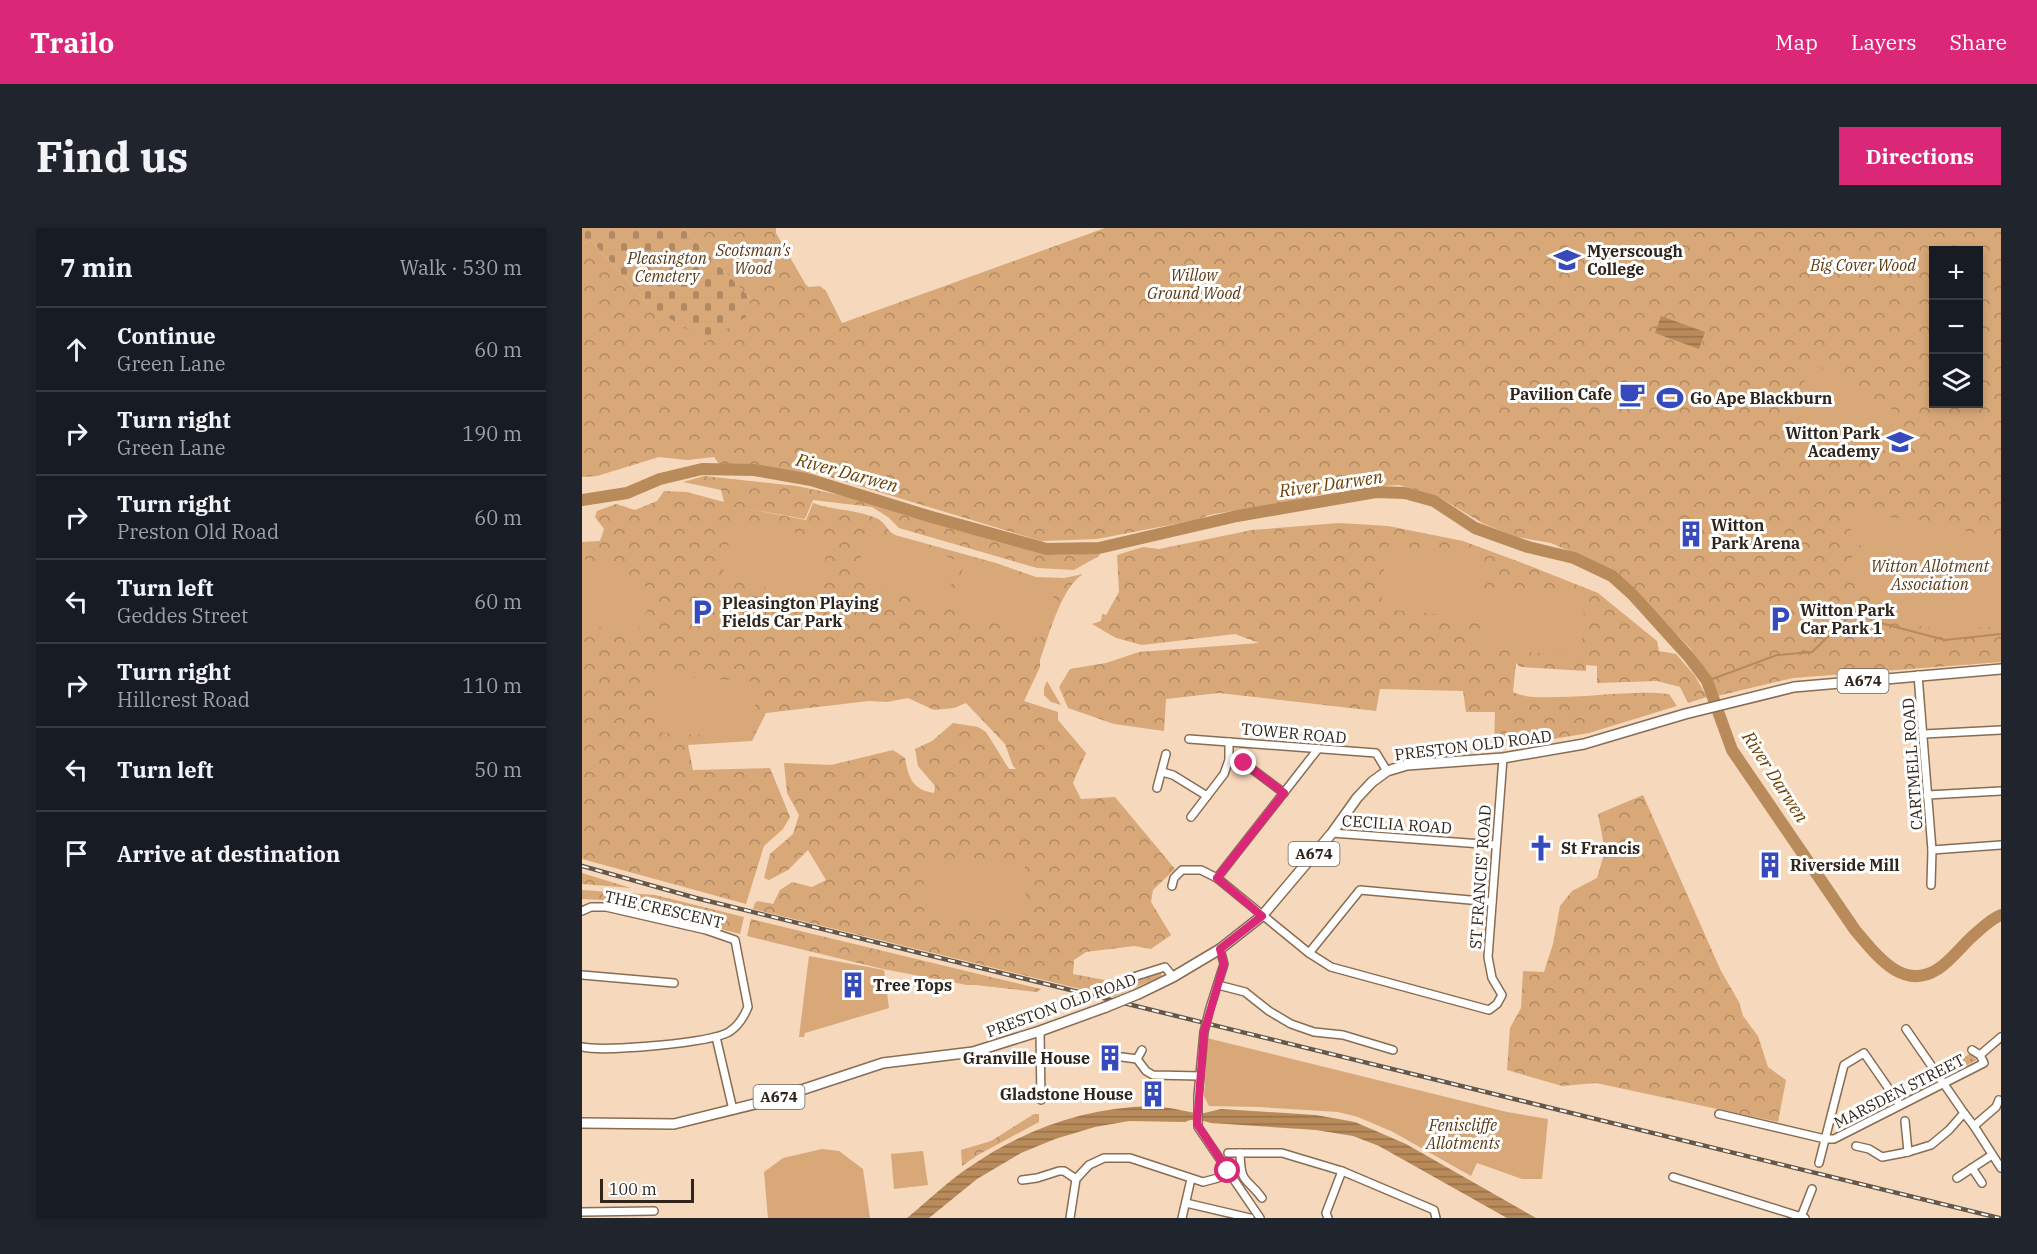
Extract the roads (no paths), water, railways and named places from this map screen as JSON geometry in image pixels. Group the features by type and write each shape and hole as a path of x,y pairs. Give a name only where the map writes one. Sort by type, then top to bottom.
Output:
{"main road":[{"name":"PRESTON OLD ROAD","path":"582,1123 674,1124 781,1096 883,1063 973,1053 1040,1031 1138,994 1173,977 1220,949 1262,916 1332,833 1357,798 1372,782 1387,771 1407,765 1503,758 1584,744 1727,703 1794,687 2001,669"}],"street":[{"name":"CARTMELL ROAD","path":"1918,675 1932,850 1931,885"},
{"path":"1924,734 2001,730"},
{"name":"TOWER ROAD","path":"1189,739 1376,753 1387,771"},
{"path":"1191,817 1224,774 1229,742"},
{"path":"1217,878 1318,749"},
{"path":"1157,788 1166,754"},
{"name":"ST FRANCIS' ROAD","path":"1309,953 1331,968 1489,1010 1497,1004 1502,995 1492,978 1488,957 1503,758"},
{"path":"1228,760 1244,763 1284,793"},
{"path":"1162,772 1173,775 1207,796"},
{"path":"1927,795 2001,791"},
{"name":"CECILIA ROAD","path":"1332,833 1495,845"},
{"path":"1932,850 2001,845"},
{"path":"1172,886 1178,872 1184,869 1201,870 1217,878 1309,953 1360,890 1492,902"},
{"name":"THE CRESCENT","path":"582,911 591,907 606,907 706,930 735,940 748,1006 736,1026 716,1037 648,1046 582,1047"},
{"path":"1220,949 1224,964 1204,1032 1197,1124 1260,1218"},
{"path":"1130,978 1165,967 1173,977"},
{"path":"582,975 674,983"},
{"path":"1218,985 1245,992 1269,1011 1291,1024 1314,1032 1343,1035 1393,1050"},
{"path":"1906,1029 2001,1168"},
{"path":"1040,1031 1041,1100"},
{"path":"716,1037 733,1110"},
{"path":"1972,1050 1980,1055 2001,1037"},
{"path":"1137,1059 1142,1050"},
{"path":"1819,1163 1844,1065 1864,1053 1900,1105"},
{"name":"MARSDEN STREET","path":"1825,1139 1834,1139 1984,1063 1980,1055"},
{"path":"1122,1057 1137,1059 1146,1071 1153,1075 1200,1076"},
{"path":"1974,1126 1996,1107 1999,1100"},
{"path":"1856,1146 1869,1149 1882,1157 1931,1145 1964,1113"},
{"path":"1719,1114 1825,1139"},
{"path":"1905,1121 1908,1152"},
{"path":"1228,1152 1282,1153 1342,1171 1434,1210 1436,1218"},
{"path":"1240,1153 1240,1172 1246,1183 1262,1198"},
{"path":"1958,1178 1992,1155"},
{"path":"1071,1218 1077,1179 1089,1165 1098,1160 1120,1157 1141,1161 1203,1182 1210,1181 1228,1171"},
{"path":"1972,1168 1982,1183"},
{"path":"1022,1180 1059,1171 1064,1171 1077,1179"},
{"path":"1328,1218 1326,1213 1342,1171"},
{"path":"1672,1177 1803,1217 1812,1190"},
{"path":"1182,1218 1191,1179"},
{"path":"1186,1203 1250,1218"},
{"path":"582,1212 654,1211"}],"waterway":[{"name":"River Darwen","path":"582,500 627,493 660,479 702,469 754,470 811,480 1047,549 1099,548 1237,516 1376,492 1405,493 1434,501 1475,528 1528,547 1574,558 1612,576 1632,594 1689,657 1707,681 1732,750 1855,930 1891,967 1913,976 1925,975 1938,969 1970,938 2001,915"},
{"path":"1707,681 1777,655 1812,652 1855,611 1873,621 1945,640 2001,634"}],"railway":[{"path":"582,866 696,898 1999,1218"}],"place":[{"name":"Myerscough College","path":"1567,260"},
{"name":"Pavilion Cafe","path":"1632,394"},
{"name":"Go Ape Blackburn","path":"1670,398"},
{"name":"Witton Park Academy","path":"1900,442"},
{"name":"Witton Park Arena","path":"1691,534"},
{"name":"Pleasington Playing Fields Car Park","path":"702,612"},
{"name":"Witton Park Car Park 1","path":"1780,619"},
{"name":"St Francis","path":"1541,848"},
{"name":"Riverside Mill","path":"1770,865"},
{"name":"Tree Tops","path":"853,985"},
{"name":"Granville House","path":"1110,1058"},
{"name":"Gladstone House","path":"1153,1094"}],"park label":[{"name":"Scotsman's Wood","path":"753,259"},
{"name":"Big Cover Wood","path":"1863,265"},
{"name":"Pleasington Cemetery","path":"667,267"},
{"name":"Willow Ground Wood","path":"1194,284"},
{"name":"Witton Allotment Association","path":"1930,575"},
{"name":"Feniscliffe Allotments","path":"1463,1134"}]}
